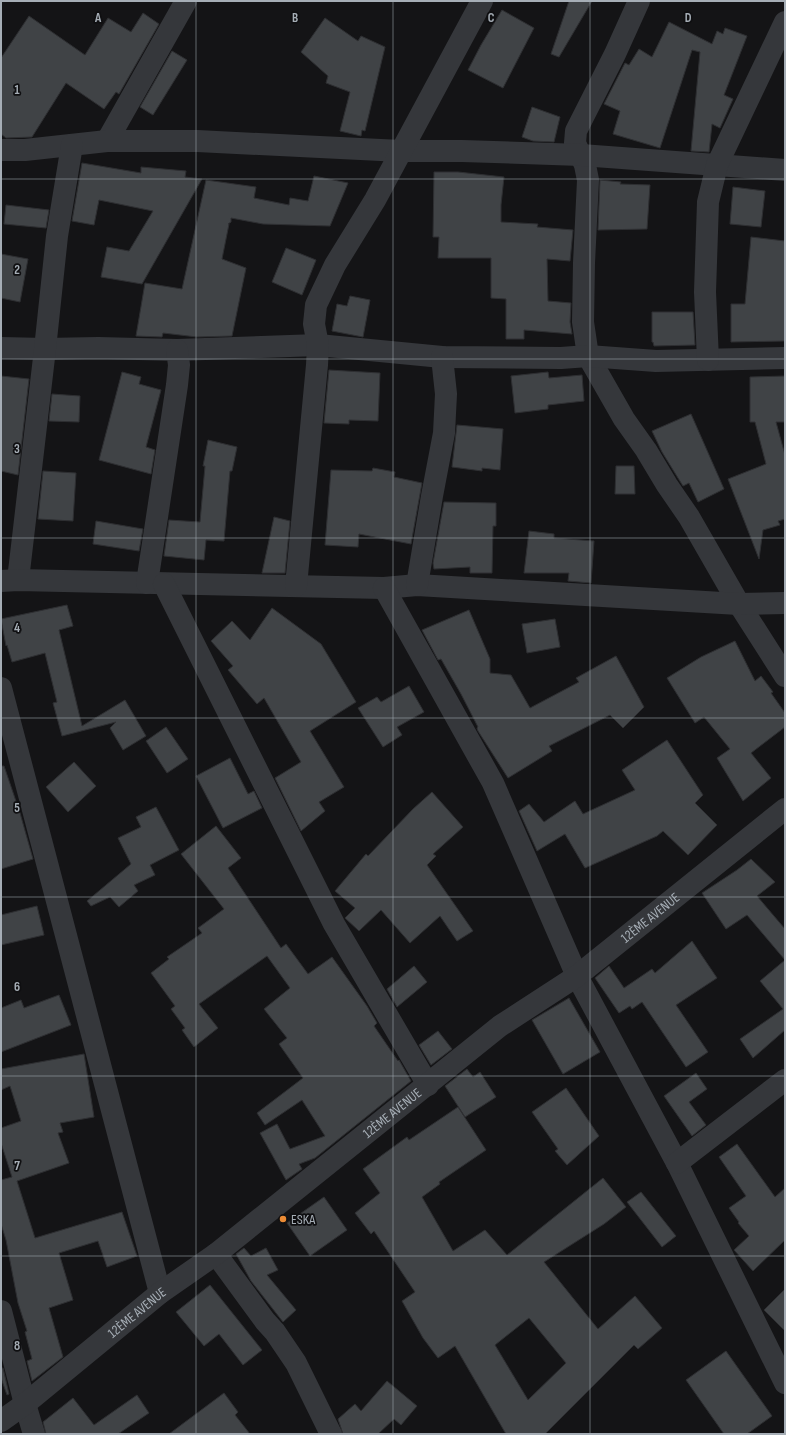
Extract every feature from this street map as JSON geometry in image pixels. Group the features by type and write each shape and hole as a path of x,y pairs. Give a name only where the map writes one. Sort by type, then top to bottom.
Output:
{"street":[{"path":"108,141 186,1"},
{"path":"296,586 318,345 314,324 316,305 335,265 375,200 482,1"},
{"path":"639,1 576,131 575,143 585,165 588,180 583,322 588,356 624,419 689,517 739,604 785,676"},
{"path":"708,360 705,292 708,202 717,166 785,22"},
{"path":"1,150 24,150 108,141 244,143 401,151 462,150 580,155 785,170"},
{"path":"72,145 57,236 45,349 10,580 384,588 417,585 739,604 785,603"},
{"path":"1,348 177,350 318,345 442,356 561,358 588,356 656,361 785,358"},
{"path":"177,350 179,365 156,583 334,924 428,1085"},
{"path":"417,585 444,433 446,394 442,356"},
{"path":"384,588 493,783 577,976 677,1163 783,1370"},
{"path":"1,688 160,1293"},
{"name":"12ÈME AVENUE","path":"1,1421 25,1404 160,1293 216,1254 500,1026 577,976 785,809"},
{"path":"677,1163 785,1080"},
{"path":"216,1254 265,1321 275,1332 296,1363 331,1434"},
{"path":"1,1311 34,1434"}],"building":[{"path":"569,1 592,1 559,57 551,54"},
{"path":"502,10 534,28 503,88 468,70"},
{"path":"143,13 159,24 119,94 116,92 104,109 66,83 32,137 6,138 1,134 1,58 29,16 85,55 108,18 131,32"},
{"path":"325,18 358,41 361,36 385,47 365,131 362,130 361,136 340,131 350,92 326,83 328,76 301,52"},
{"path":"669,22 712,44 717,31 723,34 725,28 747,36 724,95 733,99 720,128 712,124 709,152 691,151 700,52 692,50 660,148 613,134 620,111 604,104 625,63 629,65 639,49 652,57"},
{"path":"172,51 187,60 153,115 140,107"},
{"path":"532,107 560,117 554,142 533,141 522,137"},
{"path":"82,163 141,173 141,167 186,171 185,177 202,179 142,284 101,277 107,247 129,251 153,211 99,200 94,225 72,221"},
{"path":"434,172 458,172 504,177 501,222 538,224 537,227 573,230 570,261 547,259 548,301 571,303 570,322 572,334 524,330 524,339 506,339 506,299 491,298 491,258 438,258 439,237 433,237"},
{"path":"314,176 348,183 330,226 263,224 231,218 231,222 228,224 222,259 246,268 232,336 197,337 163,333 162,337 136,336 145,283 182,289 206,180 256,187 254,198 289,205 290,198 308,201"},
{"path":"600,180 621,182 620,184 650,185 647,229 598,230"},
{"path":"733,187 765,191 761,227 730,224"},
{"path":"6,205 49,210 46,228 4,224"},
{"path":"751,237 785,241 785,341 731,342 731,304 745,304"},
{"path":"286,248 316,260 302,295 272,282"},
{"path":"1,254 28,259 20,302 1,298"},
{"path":"350,296 370,300 363,337 332,331 337,304 347,306"},
{"path":"652,312 693,312 695,345 654,346 652,342"},
{"path":"329,370 380,373 378,421 349,420 349,424 324,423"},
{"path":"122,372 141,377 139,384 161,390 146,447 155,450 151,474 99,460"},
{"path":"548,372 549,378 582,375 584,401 548,405 548,409 515,413 511,376"},
{"path":"1,376 29,379 18,475 1,471"},
{"path":"785,376 785,422 776,422 785,455 785,519 778,521 780,525 763,530 759,559 728,479 766,464 755,422 750,422 750,377"},
{"path":"52,394 80,396 79,422 49,421"},
{"path":"691,414 724,489 698,502 689,483 683,486 662,452 652,431"},
{"path":"457,425 503,429 500,470 482,468 482,471 452,467"},
{"path":"208,440 237,447 232,471 230,471 224,541 206,540 204,560 164,556 169,520 200,522 205,466 203,466"},
{"path":"616,466 634,466 635,494 615,494"},
{"path":"373,468 395,472 394,477 422,483 411,544 359,534 358,547 325,545 331,470 372,471"},
{"path":"43,471 76,473 73,521 38,519"},
{"path":"444,502 496,503 496,526 493,526 492,573 470,573 470,567 434,569 433,563"},
{"path":"274,517 290,521 285,573 262,573"},
{"path":"96,521 143,529 139,551 93,544"},
{"path":"529,531 554,534 554,538 594,541 591,583 568,581 569,573 524,573"},
{"path":"67,605 73,626 59,630 82,726 125,700 146,736 123,750 110,728 116,722 62,736 53,703 57,702 45,653 12,662 7,645 6,646 1,619"},
{"path":"272,608 321,644 356,702 310,731 344,787 319,802 325,811 301,831 275,778 301,762 264,698 257,704 228,670 233,666 211,641 232,621 250,640"},
{"path":"469,610 490,659 490,673 511,675 530,708 579,682 576,678 616,656 644,707 623,728 610,715 549,746 552,751 508,778 478,731 478,727 461,694 441,659 438,660 422,630"},
{"path":"555,619 560,647 527,653 522,624"},
{"path":"735,641 755,681 761,676 773,692 771,693 785,713 785,727 751,753 771,778 743,801 717,758 730,749 704,717 695,723 667,678 701,657"},
{"path":"409,686 424,712 397,727 402,735 383,747 358,708 377,697 381,702"},
{"path":"166,727 188,759 167,773 146,741"},
{"path":"667,740 703,795 695,803 717,825 688,855 663,831 657,836 585,868 565,834 537,851 519,811 529,804 544,822 575,801 583,814 635,790 622,770"},
{"path":"230,758 248,794 254,791 262,808 223,828 196,776"},
{"path":"74,762 96,786 68,812 46,787"},
{"path":"1,766 4,766 20,813 33,859 1,869"},
{"path":"432,792 463,827 433,854 436,856 427,865 473,931 457,941 440,916 410,943 381,910 359,931 345,918 355,908 335,891 366,854 368,856 413,809"},
{"path":"156,807 179,850 150,865 155,875 134,885 138,891 119,907 110,897 91,906 87,901 131,864 118,838 141,827 136,817"},
{"path":"216,826 241,858 228,868 281,948 286,944 308,974 332,957 367,1006 377,1023 374,1026 398,1061 399,1060 411,1081 315,1158 299,1164 302,1169 286,1180 260,1133 277,1124 290,1149 325,1136 302,1100 265,1125 257,1113 303,1078 279,1044 287,1038 264,1009 290,988 267,956 199,1004 218,1028 194,1047 182,1030 185,1028 171,1009 175,1006 151,973 169,959 167,957 202,933 198,928 224,909 181,854"},
{"path":"751,859 775,882 757,896 785,929 785,960 747,915 726,929 702,893"},
{"path":"37,906 44,935 1,945 1,915"},
{"path":"692,941 717,978 676,1005 708,1052 686,1067 642,1002 632,1009 630,1006 619,1013 595,978 609,966 624,988 652,969 655,973"},
{"path":"785,960 785,1030 753,1058 740,1039 783,1009 760,981"},
{"path":"414,966 427,982 397,1007 387,989"},
{"path":"59,995 71,1025 1,1052 1,1008 21,1000 24,1008"},
{"path":"569,998 600,1052 563,1074 532,1020"},
{"path":"438,1031 452,1049 431,1065 419,1045"},
{"path":"84,1054 94,1117 60,1123 63,1132 58,1133 69,1163 17,1181 35,1238 122,1212 137,1256 107,1267 98,1241 59,1253 73,1300 49,1308 63,1357 32,1381 27,1361 32,1359 25,1332 27,1331 18,1303 6,1240 1,1224 1,1180 12,1177 1,1143 1,1128 21,1121 10,1086 1,1090 1,1069"},
{"path":"467,1069 473,1077 480,1072 496,1097 465,1117 445,1086"},
{"path":"696,1073 707,1089 689,1102 706,1125 692,1136 664,1096"},
{"path":"566,1088 599,1136 567,1165 555,1151 558,1149 532,1112"},
{"path":"458,1107 486,1150 439,1182 440,1184 422,1197 453,1251 485,1230 507,1255 603,1178 626,1207 604,1224 544,1262 598,1329 635,1296 662,1328 638,1349 634,1345 545,1434 506,1434 455,1346 438,1358 423,1338 402,1301 415,1292 374,1231 371,1234 355,1213 380,1193 363,1169 407,1137 409,1140","holes":["529,1318 566,1363 528,1400 495,1345"]},
{"path":"737,1144 775,1197 785,1188 785,1240 753,1271 734,1250 749,1236 738,1223 739,1222 729,1208 746,1196 719,1157"},
{"path":"641,1192 676,1236 662,1247 627,1202"},
{"path":"324,1197 347,1230 310,1256 287,1223"},
{"path":"244,1248 251,1256 266,1248 278,1270 267,1275 296,1310 283,1322 251,1281 236,1254"},
{"path":"210,1285 262,1350 243,1365 219,1334 204,1346 176,1312"},
{"path":"785,1289 785,1331 764,1310"},
{"path":"726,1351 772,1416 747,1434 724,1434 686,1380"},
{"path":"1,1368 3,1368 9,1394 7,1395 1,1378"},
{"path":"387,1381 417,1406 401,1425 394,1419 378,1434 343,1434 338,1419 355,1404 361,1411"},
{"path":"224,1393 238,1412 235,1415 250,1434 169,1434"},
{"path":"137,1395 149,1413 118,1434 46,1434 43,1422 73,1398 94,1425"}],"place":[{"name":"ESKA","path":"283,1219"}]}
